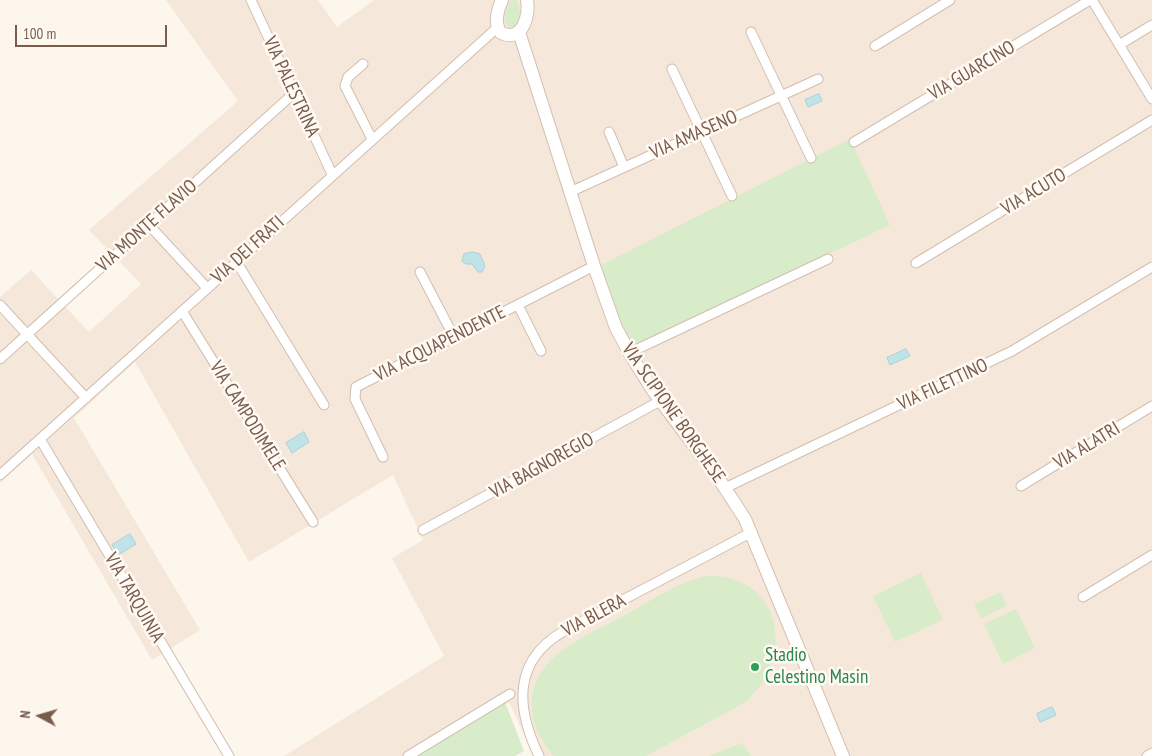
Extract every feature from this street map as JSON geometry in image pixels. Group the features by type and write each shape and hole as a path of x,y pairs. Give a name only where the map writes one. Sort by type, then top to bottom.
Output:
{"main road":[{"path":"502,0 498,13 498,27 506,35 519,32 527,17 527,0"},
{"name":"VIA SCIPIONE BORGHESE","path":"519,32 612,317 629,353 660,401 726,488 752,532 843,756"}],"street":[{"name":"VIA PALESTRINA","path":"250,0 332,174"},
{"path":"875,46 950,0"},
{"path":"1091,0 1152,99"},
{"name":"VIA GUARCINO","path":"854,142 1091,0"},
{"path":"1119,45 1152,25"},
{"name":"VIA DEI FRATI","path":"0,475 332,174 498,27"},
{"path":"751,32 811,158"},
{"path":"363,64 348,76 345,86 372,139"},
{"path":"672,69 732,196"},
{"name":"VIA AMASENO","path":"570,192 818,79"},
{"name":"VIA MONTE FLAVIO","path":"0,358 294,94"},
{"name":"VIA ACUTO","path":"916,264 1152,120"},
{"path":"609,132 624,167"},
{"path":"149,224 207,288"},
{"path":"629,353 828,259"},
{"path":"236,261 324,405"},
{"name":"VIA ACQUAPENDENTE","path":"383,457 355,399 356,387 594,266"},
{"name":"VIA FILETTINO","path":"726,488 1006,354 1152,267"},
{"path":"420,272 454,337"},
{"path":"0,305 86,398"},
{"path":"518,305 541,351"},
{"name":"VIA CAMPODIMELE","path":"182,311 313,522"},
{"name":"VIA BAGNOREGIO","path":"423,530 660,401"},
{"name":"VIA ALATRI","path":"1021,486 1152,406"},
{"name":"VIA TARQUINIA","path":"40,439 228,756"},
{"name":"VIA BLERA","path":"539,756 526,724 522,693 526,672 542,648 564,631 752,532"},
{"path":"1083,598 1152,555"},
{"path":"408,756 510,694"},
{"path":"1147,756 1152,753"}],"shaded area":[{"path":"166,0 318,0 337,27 374,0 1152,0 1152,756 534,756 509,702 422,756 284,756 444,656 392,558 423,540 393,475 249,562 135,362 74,418 200,630 152,660 32,454 0,483 0,297 31,270 89,332 141,284 89,230 238,101"}],"green space":[{"path":"516,0 520,10 519,17 515,28 510,29 505,23 505,14 510,1"},
{"path":"850,139 890,225 632,348 617,317 601,265"},
{"path":"921,573 943,620 895,642 873,596"},
{"path":"708,576 733,579 753,589 766,604 774,623 776,644 771,665 761,685 744,703 646,756 554,756 537,731 532,709 535,684 553,658 581,638 675,587"},
{"path":"1001,592 1007,606 981,618 974,604"},
{"path":"1016,609 1035,648 1003,664 984,624"},
{"path":"505,702 524,751 515,756 416,756"},
{"path":"742,743 751,756 708,756"}],"water":[{"path":"819,94 822,101 808,107 805,100"},
{"path":"473,252 480,254 485,266 482,272 478,272 472,264 466,264 462,261 464,254"},
{"path":"906,349 910,356 890,365 887,358"},
{"path":"304,432 309,442 292,453 286,443"},
{"path":"130,534 136,544 118,555 112,545"},
{"path":"1052,707 1056,715 1040,722 1037,714"}],"place":[{"name":"Stadio Celestino Masin","path":"755,667"}]}
